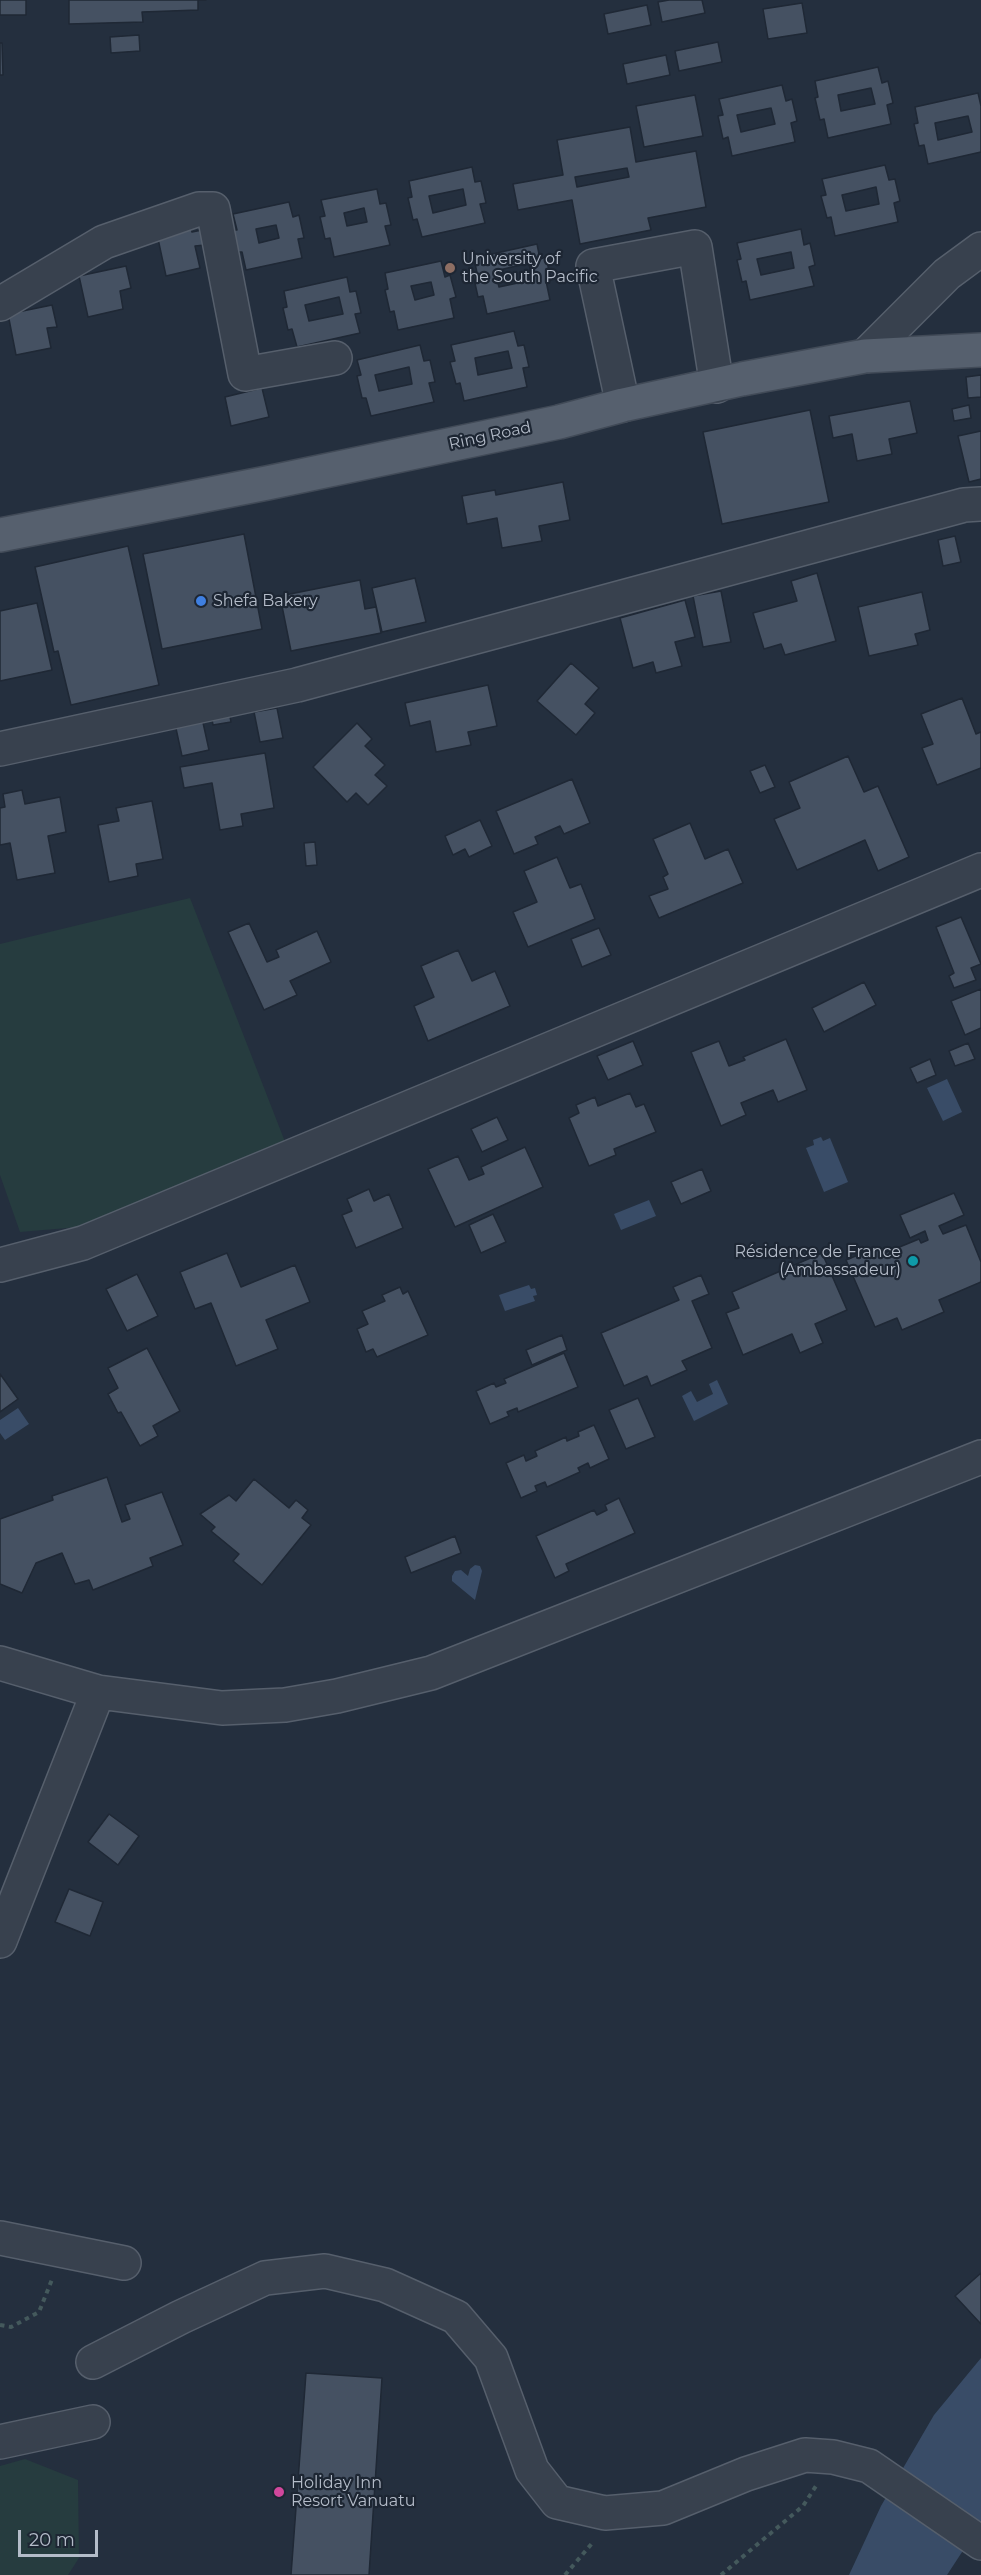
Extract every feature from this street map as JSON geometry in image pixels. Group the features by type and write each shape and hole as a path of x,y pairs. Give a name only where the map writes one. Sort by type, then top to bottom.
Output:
{"main road":[{"name":"Ring Road","path":"0,535 560,422 623,405 865,356 981,350"}],"street":[{"path":"0,304 104,242 200,209 213,209 245,374 336,358"},
{"path":"623,405 593,266 695,247 717,386"},
{"path":"865,356 947,274 981,249"},
{"path":"0,749 297,685 964,505 981,504"},
{"path":"0,1265 83,1243 981,870"},
{"path":"0,1663 98,1692 222,1708 275,1706 337,1696 430,1673 981,1457"},
{"path":"0,1941 72,1763 98,1692"},
{"path":"0,2238 124,2263"},
{"path":"93,2362 181,2317 265,2278 324,2271 385,2285 456,2317 491,2358 532,2470 557,2502 605,2513 663,2508 746,2474 805,2456 833,2457 869,2466 981,2543"},
{"path":"0,2442 93,2422"}],"path":[{"path":"0,2325 11,2327 39,2312 55,2271 60,2250"},
{"path":"721,2575 803,2506 833,2457"},
{"path":"565,2575 593,2543 605,2513"}],"green space":[{"path":"190,898 289,1152 79,1227 20,1232 0,1175 0,944"},
{"path":"25,2459 78,2480 79,2558 68,2575 0,2575 0,2466"}],"water":[{"path":"947,1079 962,1112 943,1121 927,1088"},
{"path":"821,1137 823,1141 830,1138 848,1182 824,1192 806,1148 814,1145 813,1140"},
{"path":"649,1200 656,1216 621,1230 614,1214"},
{"path":"529,1285 531,1289 535,1288 537,1295 533,1296 535,1301 505,1311 499,1295"},
{"path":"717,1380 728,1404 694,1421 682,1396 691,1391 697,1402 713,1394 709,1384"},
{"path":"18,1408 29,1424 5,1440 0,1433 0,1420"},
{"path":"475,1565 480,1566 482,1571 475,1600 452,1581 452,1576 455,1571 461,1570 468,1576 470,1569"},
{"path":"981,2358 981,2523 947,2575 849,2575 881,2506 934,2415"}],"building":[{"path":"0,0 26,0 26,15 0,15"},
{"path":"69,0 198,0 198,10 142,12 143,22 69,24"},
{"path":"702,0 705,13 662,22 658,2"},
{"path":"802,3 807,33 768,39 763,9"},
{"path":"647,5 651,25 608,34 604,14"},
{"path":"139,35 140,51 111,53 110,37"},
{"path":"718,42 722,62 679,71 675,51"},
{"path":"0,43 2,43 3,75 0,75"},
{"path":"666,55 670,75 627,84 623,64"},
{"path":"878,67 882,83 888,81 893,103 887,105 891,124 828,138 824,119 820,120 815,98 818,97 815,81","holes":["871,88 875,104 841,111 838,95"]},
{"path":"782,85 786,101 792,99 797,121 791,123 795,142 732,156 728,137 723,139 718,116 723,115 719,99","holes":["771,108 775,124 741,132 737,115"]},
{"path":"978,93 981,106 981,152 928,164 924,145 919,146 914,124 918,123 915,107","holes":["968,116 972,132 938,140 935,123"]},
{"path":"695,95 703,136 644,147 636,106"},
{"path":"630,127 636,162 696,151 706,207 648,218 651,230 580,244 572,200 518,210 513,184 563,175 557,140","holes":["627,168 629,177 577,187 575,177"]},
{"path":"885,165 889,180 895,179 900,201 894,203 898,222 835,236 831,217 827,218 821,196 826,195 822,179","holes":["876,187 879,204 846,211 842,195"]},
{"path":"472,167 475,182 481,181 486,203 480,204 485,223 422,237 417,219 413,220 408,198 412,197 409,181","holes":["463,189 466,205 433,213 429,196"]},
{"path":"377,189 380,204 386,203 391,225 385,226 390,245 334,257 330,238 325,239 320,217 325,216 321,200","holes":["364,208 367,222 347,226 344,213"]},
{"path":"289,202 293,217 299,215 304,238 298,239 302,258 246,270 242,252 237,252 232,230 237,230 233,214","holes":["276,225 279,238 259,243 256,229"]},
{"path":"191,227 192,232 202,230 205,245 195,246 200,268 166,276 157,234"},
{"path":"801,229 804,245 810,243 815,265 809,267 814,286 750,300 746,281 742,282 737,260 741,259 737,243","holes":["791,252 794,268 761,275 757,259"]},
{"path":"537,244 540,259 546,257 551,280 546,281 550,300 487,314 483,296 478,297 473,274 477,273 474,258","holes":["529,263 532,280 499,287 495,271"]},
{"path":"441,261 445,277 450,275 456,297 450,299 454,318 398,330 394,311 390,312 385,290 388,289 385,273","holes":["431,282 434,295 415,300 411,286"]},
{"path":"126,266 131,288 120,291 123,309 88,317 79,276"},
{"path":"347,277 350,292 356,291 361,313 355,314 360,333 297,347 292,329 288,330 283,308 287,307 284,291","holes":["339,297 343,314 309,321 305,305"]},
{"path":"52,305 57,327 47,328 51,348 16,355 8,314"},
{"path":"514,331 518,346 524,345 529,367 523,368 527,387 464,401 460,383 456,384 450,362 455,361 451,345","holes":["508,351 512,368 478,375 475,358"]},
{"path":"420,345 424,361 430,360 435,382 429,383 434,402 371,416 366,398 362,398 357,376 361,375 357,360","holes":["409,367 412,384 379,391 375,375"]},
{"path":"981,375 981,397 968,398 966,377"},
{"path":"262,388 269,417 231,426 225,397"},
{"path":"910,401 917,433 889,439 892,454 857,461 852,434 833,438 829,416"},
{"path":"969,405 971,418 954,421 952,409"},
{"path":"810,410 829,502 722,524 703,432"},
{"path":"981,431 981,479 969,482 958,436"},
{"path":"563,482 570,520 539,526 542,541 502,548 497,518 467,524 462,496 495,490 496,495"},
{"path":"244,534 262,629 162,649 143,554"},
{"path":"955,536 961,562 943,566 938,540"},
{"path":"128,546 159,685 71,705 58,651 54,652 35,567"},
{"path":"817,573 836,641 785,655 781,644 764,649 753,613 797,601 791,581"},
{"path":"415,578 426,622 382,632 372,588"},
{"path":"360,580 365,609 376,607 381,633 291,651 280,596"},
{"path":"721,591 731,642 703,647 693,596"},
{"path":"922,592 930,630 915,634 918,645 869,656 858,607"},
{"path":"685,600 695,637 675,642 682,666 656,673 653,662 633,668 620,618"},
{"path":"37,603 52,670 0,681 0,611"},
{"path":"571,663 599,688 585,704 595,713 576,735 537,701"},
{"path":"488,685 497,726 468,732 471,745 436,752 430,721 410,726 405,703"},
{"path":"962,698 976,734 981,732 981,768 937,785 922,748 933,744 921,714"},
{"path":"277,708 283,738 260,742 254,712"},
{"path":"229,711 231,722 213,725 211,714"},
{"path":"202,718 209,750 182,756 175,724"},
{"path":"357,723 372,739 365,746 385,765 375,775 387,786 368,805 356,793 347,802 313,767"},
{"path":"265,753 274,808 241,814 243,826 220,830 212,783 184,788 180,767"},
{"path":"848,756 864,792 878,786 909,857 878,871 865,840 797,870 774,819 800,808 789,782"},
{"path":"765,765 775,787 760,793 750,771"},
{"path":"572,779 590,823 564,834 560,826 535,837 538,844 514,854 496,811"},
{"path":"22,790 25,804 60,797 66,832 48,836 55,873 17,880 10,843 0,845 0,808 5,807 3,794"},
{"path":"152,801 163,859 136,864 138,876 109,882 98,825 119,821 116,808"},
{"path":"480,820 492,846 469,857 465,849 453,855 445,836"},
{"path":"690,823 705,859 728,849 743,883 659,918 649,896 668,889 663,877 668,874 653,839"},
{"path":"315,842 317,865 306,866 304,843"},
{"path":"557,857 570,888 581,884 595,919 528,947 513,912 537,902 524,871"},
{"path":"961,917 981,964 971,968 976,980 954,988 949,976 954,973 936,927"},
{"path":"249,923 267,962 279,957 276,950 317,931 331,962 290,981 297,995 264,1010 228,932"},
{"path":"599,928 611,955 582,967 571,939"},
{"path":"458,950 472,981 495,971 510,1006 428,1041 414,1006 434,997 421,966"},
{"path":"864,982 876,1005 824,1032 812,1008"},
{"path":"981,989 981,1028 965,1035 951,1001"},
{"path":"786,1039 807,1090 778,1102 773,1090 741,1103 746,1115 721,1126 691,1052 719,1041 729,1066 745,1060 743,1057"},
{"path":"633,1041 643,1065 608,1080 597,1056"},
{"path":"968,1043 975,1059 955,1066 949,1051"},
{"path":"930,1059 936,1075 917,1083 910,1068"},
{"path":"630,1093 636,1107 644,1104 656,1132 614,1149 616,1155 589,1166 569,1118 579,1113 576,1105 595,1097 598,1106"},
{"path":"497,1117 508,1140 482,1152 471,1129"},
{"path":"525,1147 543,1187 455,1227 428,1169 458,1156 469,1180 484,1174 481,1167"},
{"path":"702,1169 711,1191 681,1204 671,1182"},
{"path":"369,1189 374,1201 389,1194 403,1228 356,1248 342,1215 352,1211 347,1199"},
{"name":"Résidence de France (Ambassadeur)","path":"954,1193 964,1215 939,1226 943,1234 966,1225 981,1262 981,1282 939,1300 944,1312 902,1330 897,1318 875,1327 846,1260 877,1247 880,1255 919,1239 921,1243 928,1240 925,1231 910,1238 900,1215"},
{"path":"493,1214 506,1242 481,1253 469,1225"},
{"path":"227,1253 241,1287 295,1265 310,1302 266,1320 278,1349 236,1366 211,1303 195,1309 180,1272"},
{"path":"822,1253 847,1310 815,1324 823,1343 800,1353 792,1334 743,1355 726,1313 739,1308 732,1292"},
{"path":"137,1274 158,1316 127,1331 106,1289"},
{"path":"701,1275 709,1294 692,1301 712,1348 682,1361 687,1370 651,1386 647,1376 624,1386 601,1333 679,1300 673,1287"},
{"path":"400,1287 403,1294 408,1291 428,1335 377,1357 373,1349 366,1352 357,1329 368,1324 362,1311 385,1301 382,1295"},
{"path":"562,1335 567,1350 532,1365 526,1350"},
{"path":"147,1348 180,1411 153,1426 158,1436 140,1446 108,1394 118,1388 108,1368"},
{"path":"564,1353 578,1387 518,1412 517,1408 507,1412 509,1416 490,1424 476,1391 494,1383 496,1387 506,1383 504,1379"},
{"path":"0,1374 18,1399 0,1412"},
{"path":"638,1398 655,1437 626,1449 609,1410"},
{"path":"594,1425 609,1459 590,1468 588,1463 578,1468 580,1472 547,1487 545,1482 535,1486 537,1491 521,1498 506,1463 524,1455 526,1461 537,1456 535,1451 566,1437 567,1441 579,1436 578,1432"},
{"path":"107,1477 122,1522 130,1519 125,1505 162,1492 183,1545 150,1558 153,1566 93,1590 89,1580 75,1584 62,1553 36,1563 22,1593 0,1584 0,1519 53,1500 52,1496"},
{"path":"254,1479 289,1508 296,1500 308,1510 302,1518 311,1525 262,1585 233,1561 239,1554 211,1531 215,1527 200,1514 229,1495 236,1501"},
{"path":"619,1498 635,1533 566,1564 569,1571 555,1578 536,1536 594,1510 597,1515 607,1510 605,1505"},
{"path":"455,1536 461,1553 411,1573 405,1557"},
{"path":"109,1814 139,1836 118,1865 88,1842"},
{"path":"69,1889 103,1902 90,1936 55,1922"},
{"path":"981,2273 981,2324 955,2296"},
{"path":"306,2373 382,2378 369,2575 291,2575"}],"place":[{"name":"University of the South Pacific","path":"450,268"},
{"name":"Shefa Bakery","path":"201,601"},
{"name":"Résidence de France (Ambassadeur)","path":"913,1261"},
{"name":"Holiday Inn Resort Vanuatu","path":"279,2492"}]}
